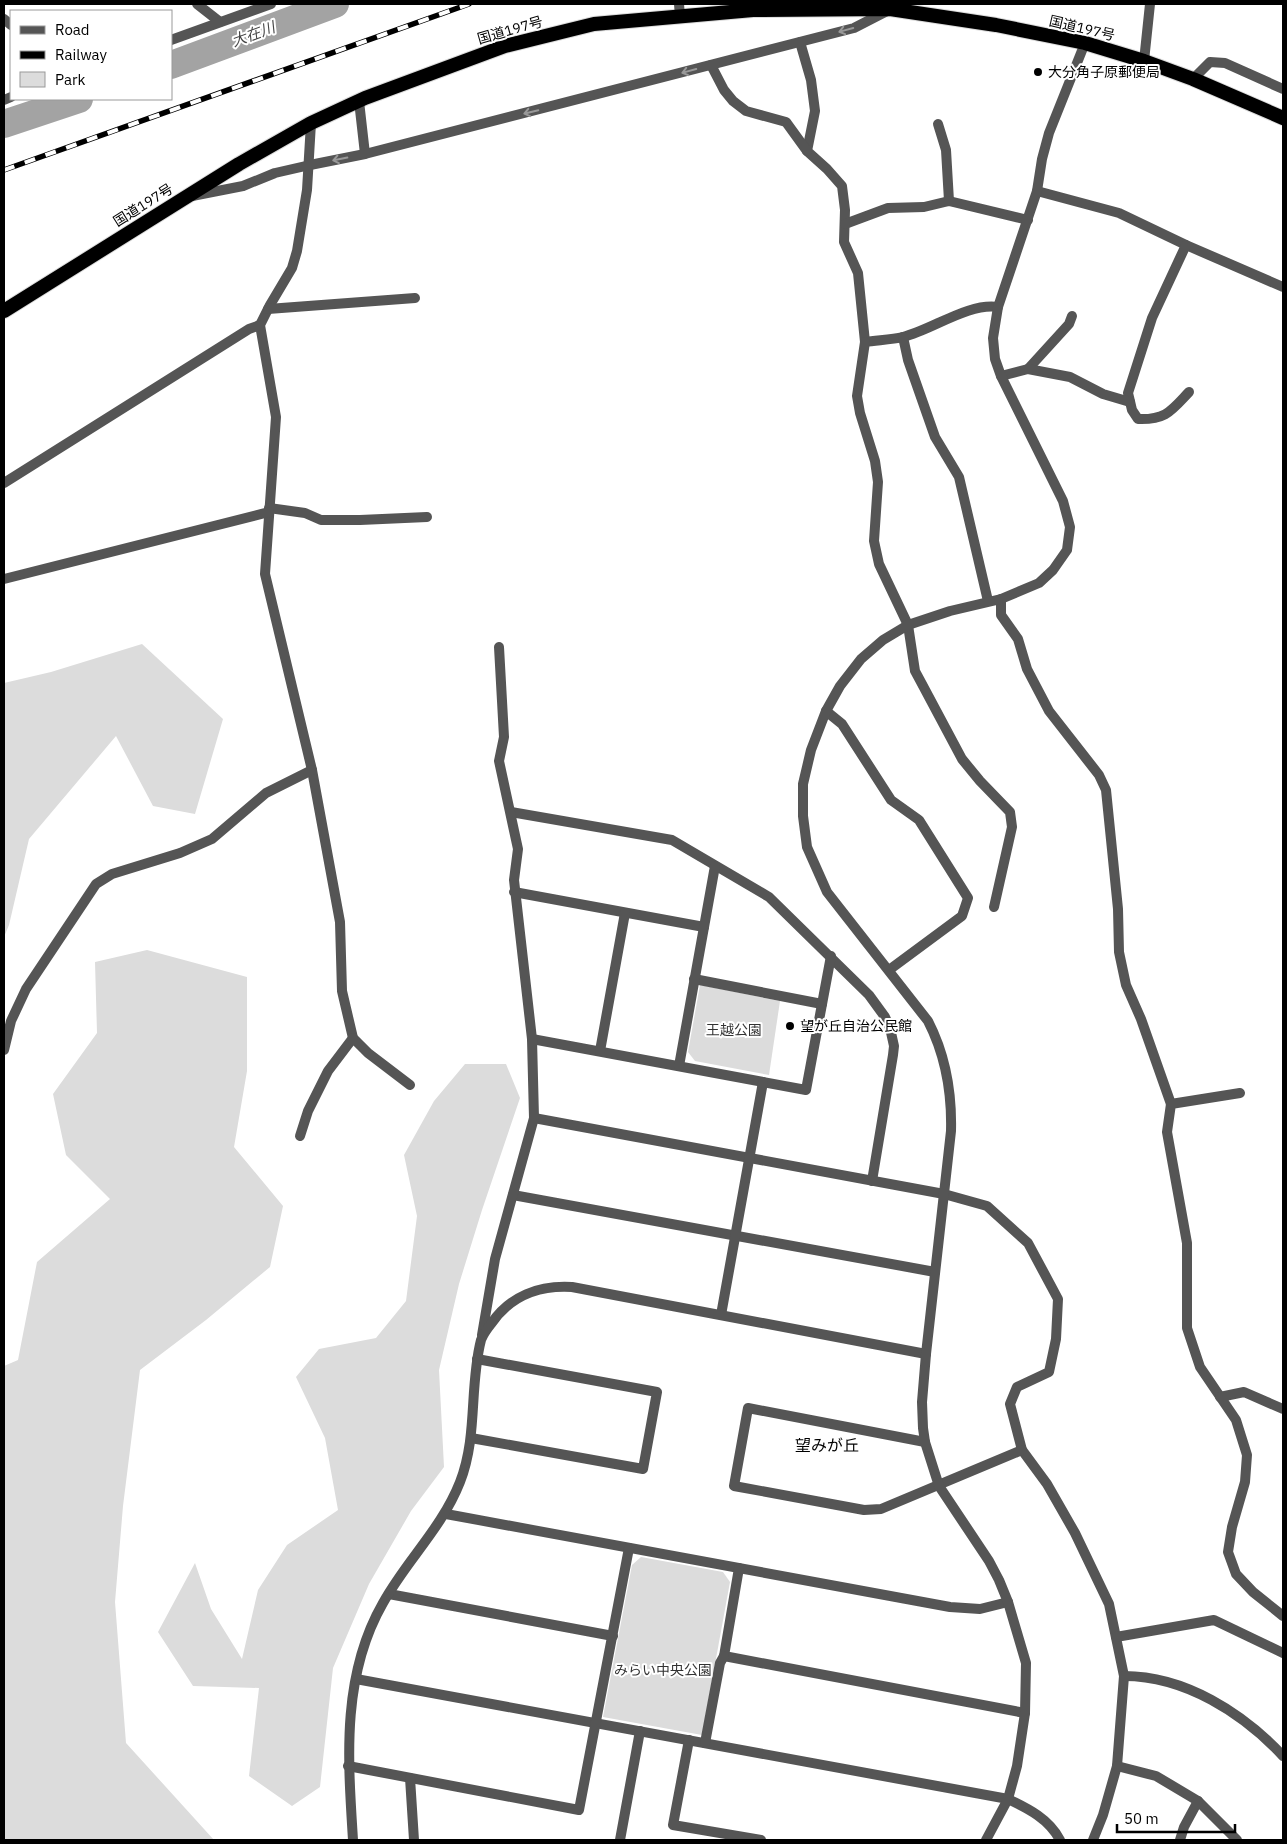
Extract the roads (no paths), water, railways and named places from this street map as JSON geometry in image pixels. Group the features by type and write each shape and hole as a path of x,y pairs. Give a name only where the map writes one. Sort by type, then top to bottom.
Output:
{"highway":[{"name":"国道197号","path":"4,311 239,164 311,123 359,101 505,46 594,24 680,10 890,9 996,25 1085,44 1144,61 1193,79 1283,118"}],"street":[{"path":"198,4 220,22"},
{"path":"172,40 271,4"},
{"path":"1144,61 1150,4"},
{"path":"187,197 243,186 275,173 364,154 854,28 890,9"},
{"path":"800,42 811,80 815,111 807,151"},
{"path":"986,1840 1008,1799 1017,1766 1025,1713 1026,1663 1008,1602 989,1561 939,1486 925,1442 923,1428 922,1402 926,1354 951,1131 952,1104 938,1040 928,1021 827,892 807,847 803,816 803,784 812,750 826,711 840,686 861,659 883,640 908,625 950,611 1001,599 1040,583 1053,570 1067,550 1070,527 1064,501 1001,376 995,359 993,338 998,307 1037,191 1042,159 1049,133 1085,44"},
{"path":"1193,79 1210,62 1224,63 1283,89"},
{"path":"711,65 724,90 733,102 746,111 786,122 807,151 842,186 845,224 844,242 858,272 865,342 857,396 860,412 876,462 878,482 874,541 879,564 908,625 915,671 962,760 1010,812 1012,827 994,907"},
{"path":"359,101 364,154"},
{"path":"311,123 310,165 297,250 292,268 260,325 276,417 265,574 312,770 340,922 342,991 353,1038 368,1053 410,1084"},
{"path":"938,124 946,150 949,201"},
{"path":"1037,191 1119,213 1186,245 1283,287"},
{"path":"845,224 888,208 924,207 949,201 1028,220"},
{"path":"1186,245 1152,318 1128,393 1132,410 1138,419 1157,419 1172,411 1189,392"},
{"path":"268,309 415,298"},
{"path":"865,342 903,337 939,325 971,309 987,306 998,307"},
{"path":"1028,369 1069,324 1072,316"},
{"path":"4,483 249,329 260,325"},
{"path":"903,337 908,360 934,437 959,477 988,601"},
{"path":"1001,376 1028,369 1070,377 1103,394 1130,402"},
{"path":"4,578 269,510 305,513 321,520 427,517"},
{"path":"1001,599 1000,615 1018,639 1027,669 1049,712 1099,775 1106,790 1118,909 1119,952 1126,985 1141,1019 1171,1104 1167,1132 1187,1243 1188,1328 1200,1367 1236,1420 1246,1455 1245,1482 1232,1527 1228,1552 1236,1574 1253,1592 1283,1616"},
{"path":"353,1840 348,1766 351,1700 356,1679 378,1612 446,1514 468,1459 472,1438 477,1359 495,1259 534,1118 532,1038 514,892 518,849 499,761 504,737 499,647"},
{"path":"826,711 842,724 891,800 919,820 968,898 962,916 889,970"},
{"path":"4,1050 10,1021 26,990 96,884 112,874 180,853 212,840 266,793 312,770"},
{"path":"511,812 672,840 769,896 831,956 869,996 885,1017 893,1038 894,1055 872,1181"},
{"path":"679,1066 715,866"},
{"path":"514,892 704,928"},
{"path":"600,1051 625,913"},
{"path":"532,1038 806,1090 831,956"},
{"path":"694,979 822,1004"},
{"path":"300,1136 308,1111 328,1071 353,1038"},
{"path":"721,1315 763,1082"},
{"path":"1171,1104 1240,1093"},
{"path":"534,1118 944,1194 987,1206 1028,1243 1058,1299 1056,1338 1049,1372 1017,1387 1010,1404 1022,1450 1047,1484 1075,1533 1109,1604 1124,1676 1117,1766 1103,1815 1093,1840"},
{"path":"513,1195 936,1272"},
{"path":"482,1338 494,1318 518,1297 535,1290 556,1287 572,1288 926,1354"},
{"path":"472,1438 643,1469 657,1392 477,1359"},
{"path":"1220,1397 1244,1392 1283,1409"},
{"path":"925,1442 748,1408 734,1486 864,1510 882,1510 1022,1450"},
{"path":"446,1514 950,1607 980,1609 1008,1602"},
{"path":"348,1766 579,1810 629,1548"},
{"path":"705,1743 720,1663 724,1656 739,1568"},
{"path":"389,1594 612,1636"},
{"path":"1116,1637 1214,1620 1283,1653"},
{"path":"724,1656 1025,1713"},
{"path":"1124,1676 1137,1676 1187,1688 1229,1709 1261,1733 1283,1756"},
{"path":"356,1679 1008,1799 1031,1810 1054,1829 1060,1840"},
{"path":"620,1840 640,1731"},
{"path":"689,1740 673,1825 761,1840"},
{"path":"1117,1766 1156,1776 1198,1801 1237,1840"},
{"path":"410,1778 414,1840"},
{"path":"1180,1840 1184,1827 1198,1801"}],"waterway":[{"name":"大在川","path":"172,65 335,4"},
{"name":"大在川","path":"4,124 76,100"}],"railway":[{"path":"4,170 469,4"}],"place":[{"name":"大分角子原郵便局","path":"1038,72"},
{"name":"望が丘自治公民館","path":"790,1026"}],"district":[{"name":"望みが丘","path":"827,1445"}],"park label":[{"name":"王越公園","path":"734,1030"},
{"name":"みらい中央公園","path":"663,1670"}]}
